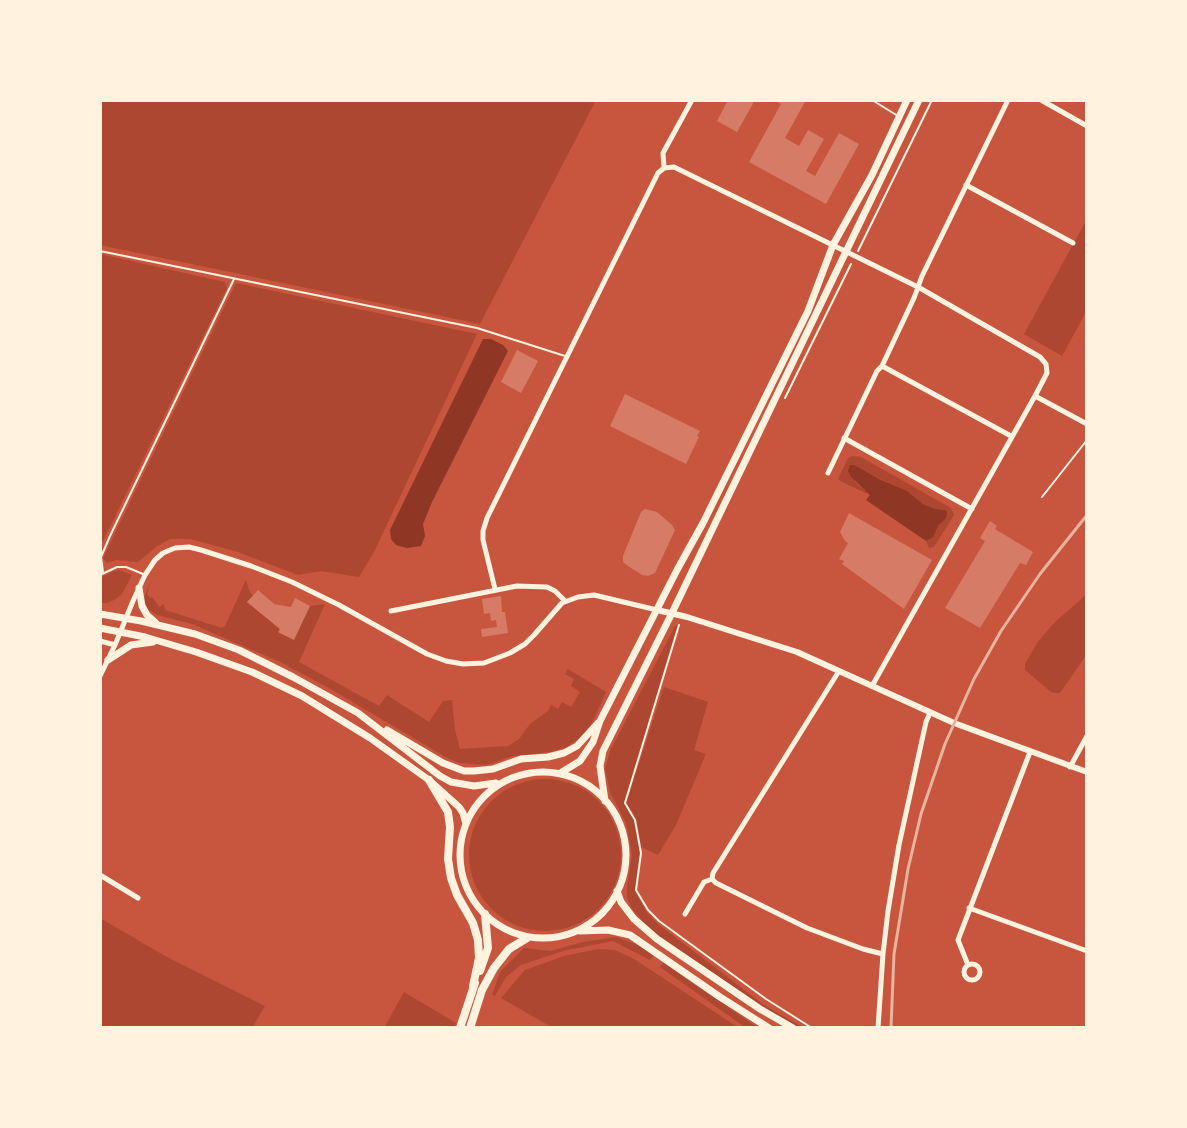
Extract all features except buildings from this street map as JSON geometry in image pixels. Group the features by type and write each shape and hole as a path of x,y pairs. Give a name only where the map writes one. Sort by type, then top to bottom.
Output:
{"highway":[{"path":"429,780 448,812 451,878 478,940 479,958 473,986"},
{"path":"460,1028 488,948 485,914"},
{"path":"470,1028 482,990 494,968 509,949 527,938"}],"main road":[{"path":"562,772 580,761 593,742 600,721 808,311 833,245 872,175 907,100"},
{"path":"605,801 600,766 603,751 919,100"},
{"path":"139,588 142,606 158,625"},
{"path":"100,614 195,634 248,654 455,768 474,771 493,769 521,759 564,753 577,746 600,721"},
{"path":"100,628 159,641 239,667 302,696 429,780 459,807 466,826"},
{"path":"108,660 131,645 159,641"},
{"path":"358,713 429,769 451,782 474,786 498,783"},
{"path":"580,932 598,918 617,891 623,868 623,844 617,822 605,801 589,786 562,772 543,770 512,775 483,797 466,826 462,855 465,877 473,897 485,914 505,930 527,938 561,939 580,932 608,930 630,935 769,1028"},
{"path":"617,891 634,919 657,939 793,1028"}],"street":[{"path":"664,168 663,153 692,100"},
{"path":"828,473 1008,100"},
{"path":"1041,100 1087,126"},
{"path":"495,589 483,540 487,518 658,173 664,168 674,167 918,287 1040,357 1046,364 1047,373 1035,396 872,686"},
{"path":"966,185 1073,243"},
{"path":"882,366 1011,436"},
{"path":"1035,396 1087,424"},
{"path":"844,438 972,509"},
{"path":"100,676 145,575 155,560 175,548 189,547 292,582 427,654 463,664 484,663 525,644 565,601 594,595 672,613 786,648 930,713 1087,772"},
{"path":"391,611 517,586 547,587 565,601"},
{"path":"100,641 115,645"},
{"path":"712,879 839,671"},
{"path":"878,1028 883,954 899,845 930,713"},
{"path":"1070,767 1087,736"},
{"path":"968,965 958,940 1030,752"},
{"path":"100,875 138,898"},
{"path":"685,914 704,882 712,879"},
{"path":"712,879 807,928 883,954"},
{"path":"969,908 1087,951"}],"lane":[{"path":"872,100 899,116"},
{"path":"100,251 477,328 566,356"},
{"path":"145,575 126,567 102,573 101,557 235,278"},
{"path":"1042,497 1087,440"}],"path":[{"path":"846,275 932,100"},
{"path":"682,616 625,803 635,820 641,853 636,890 659,921 766,999 812,1028"}],"shaded area":[{"path":"100,100 596,100 480,324 100,245"},
{"path":"1087,219 1087,310 1062,356 1024,334"},
{"path":"100,254 225,282 227,288 100,547"},
{"path":"236,283 477,334 374,552 359,577 321,571 298,575 235,551 190,539 170,539 138,562 116,560 107,563 103,558"},
{"path":"483,339 491,339 508,351 432,502 423,524 425,536 421,546 407,548 396,545 391,539 390,530"},
{"path":"861,457 951,508 954,515 934,547 929,548 926,541 943,520 945,510 923,504 911,494 864,471 854,481 870,495 840,481 838,479 848,458"},
{"path":"850,465 907,491 923,504 945,510 946,518 933,537 926,541 866,500 870,495 851,477 848,471"},
{"path":"119,570 132,575 122,594 107,603 100,603 100,578"},
{"path":"151,580 147,594 159,607 164,604 165,610 222,628 246,580 253,596 247,602 280,629 279,633 293,639 310,606 325,604 299,662 379,706 387,695 429,722 443,701 452,700 460,749 508,746 519,739 551,705 558,709 562,702 571,707 580,692 571,686 574,679 565,674 568,669 606,692 590,727 567,747 513,756 486,765 460,763 280,662 192,624 157,615 144,603"},
{"path":"1087,594 1087,654 1060,693 1051,692 1025,670 1025,664 1054,623"},
{"path":"678,624 624,803 634,820 640,853 635,891 646,911 658,924 764,1005 804,1028 792,1028 655,935 633,910 627,898 632,855 626,823 610,792 605,769 610,751"},
{"path":"664,687 708,702 694,750 706,754 676,825 658,855 641,847 636,820 626,803"},
{"path":"545,779 574,785 599,801 615,826 621,855 615,884 599,909 574,925 545,931 516,925 491,909 475,884 469,855 475,826 491,801 516,785"},
{"path":"100,918 165,956 265,1006 252,1028 100,1027"},
{"path":"616,937 646,948 654,955 650,960 613,941 563,951 521,965 506,977 495,996 492,995 500,972 524,948 550,951"},
{"path":"598,949 615,950 634,959 739,1028 553,1028 501,998 525,970 564,956"},
{"path":"664,962 760,1028 746,1028 660,967"},
{"path":"404,992 456,1023 454,1028 384,1028"}],"railway":[{"path":"891,1028 894,954 908,869 921,814 945,744 974,679 1001,631 1040,574 1087,515"}]}
